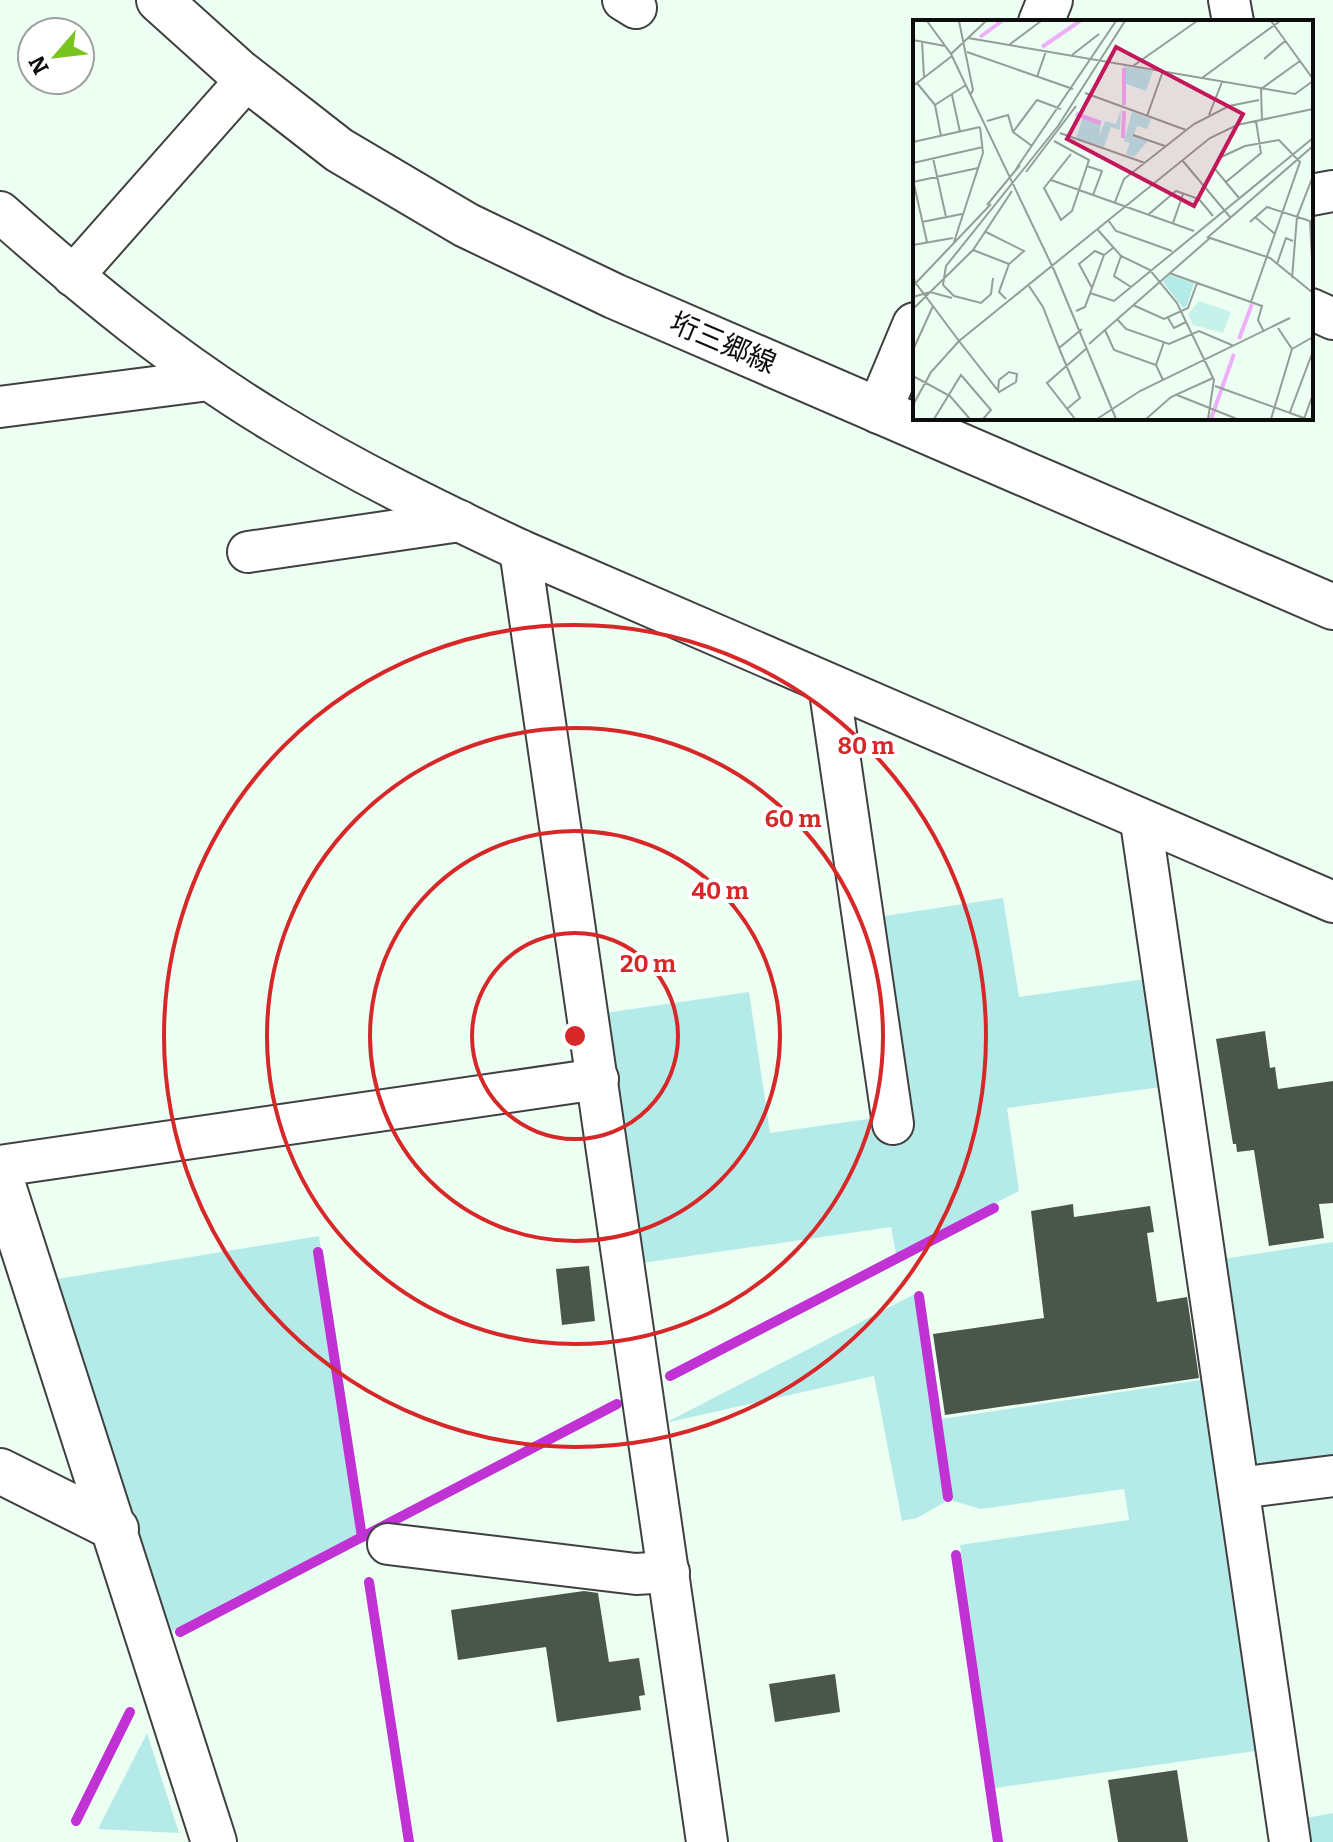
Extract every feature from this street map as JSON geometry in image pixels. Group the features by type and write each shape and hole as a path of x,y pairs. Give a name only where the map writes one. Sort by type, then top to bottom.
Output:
{"street":[{"name":"垳三郷線","path":"159,0 247,79 339,150 466,225 614,296 1333,607"},
{"path":"1042,20 1050,0"},
{"path":"1229,0 1233,20"},
{"path":"73,276 247,79"},
{"path":"1313,195 1333,191"},
{"path":"0,212 73,276 209,380 328,454 520,550 1141,822 1333,902"},
{"path":"1313,310 1333,319"},
{"path":"879,411 913,330"},
{"path":"0,407 209,380"},
{"path":"248,552 460,521"},
{"path":"520,550 707,1842"},
{"path":"829,685 893,1124"},
{"path":"1141,822 1290,1842"},
{"path":"0,1166 598,1079"},
{"path":"0,1176 116,1529 214,1842"},
{"path":"0,1471 116,1529"},
{"path":"1239,1488 1333,1476"},
{"path":"388,1544 636,1574 669,1572"}],"shaded area":[{"path":"1003,898 1019,997 1145,979 1161,1087 1007,1108 1019,1191 896,1254 891,1227 642,1263 605,1013 749,992 770,1133 875,1118 878,917"},
{"path":"319,1236 364,1531 165,1635 51,1280"},
{"path":"1333,1242 1333,1461 1250,1474 1217,1260"},
{"path":"915,1294 945,1502 917,1518 902,1521 874,1376 665,1423"},
{"path":"1214,1378 1269,1749 995,1788 960,1545 1129,1520 1124,1489 981,1509 953,1501 941,1419"},
{"path":"147,1733 179,1833 98,1829"},
{"path":"1333,1813 1333,1842 1303,1842 1300,1819"}],"building":[{"path":"1265,1031 1270,1068 1275,1067 1278,1089 1333,1081 1333,1203 1319,1204 1324,1238 1269,1246 1254,1150 1237,1152 1236,1144 1233,1144 1216,1039"},
{"path":"1073,1204 1074,1217 1150,1206 1154,1232 1147,1233 1157,1302 1187,1297 1199,1378 945,1415 933,1334 1044,1318 1031,1211"},
{"path":"589,1266 595,1321 562,1325 556,1269"},
{"path":"584,1591 598,1593 609,1662 639,1658 645,1695 639,1696 641,1710 557,1722 546,1647 458,1660 451,1610"},
{"path":"835,1674 840,1712 775,1722 769,1684"},
{"path":"1177,1770 1188,1842 1118,1842 1108,1780"}],"waterway":[{"path":"670,1376 994,1208"},
{"path":"318,1252 362,1537"},
{"path":"919,1296 948,1497"},
{"path":"180,1632 617,1404"},
{"path":"956,1555 998,1842"},
{"path":"369,1582 409,1842"},
{"path":"76,1821 130,1712"}]}
